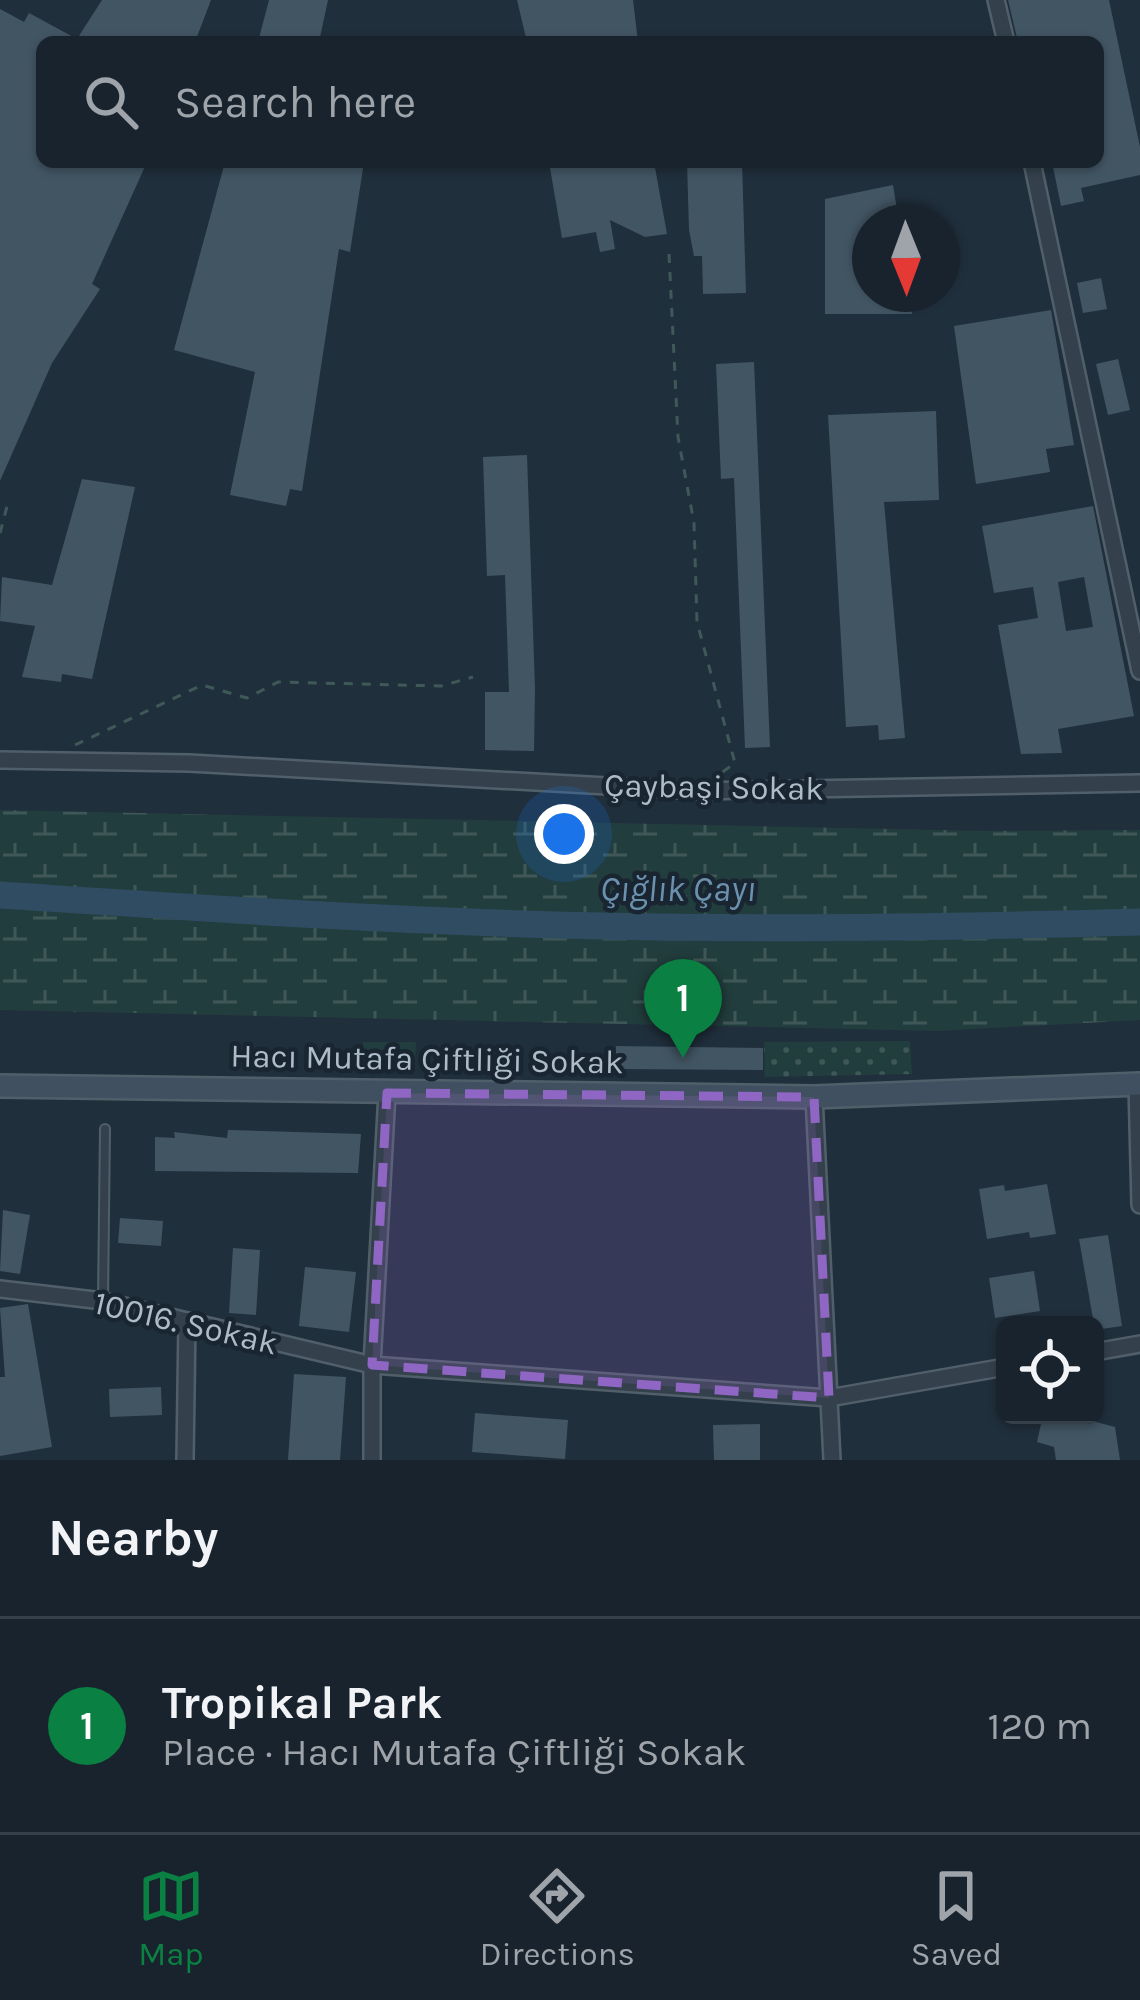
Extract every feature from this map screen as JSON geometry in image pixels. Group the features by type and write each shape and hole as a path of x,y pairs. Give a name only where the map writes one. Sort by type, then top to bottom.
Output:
{"street":[{"path":"996,0 1005,36"},
{"path":"1033,168 1140,671"},
{"name":"Çaybaşi Sokak","path":"0,760 70,759 697,791 1140,784"},
{"path":"1139,1084 1140,1205"},
{"name":"Hacı Mutafa Çiftliği Sokak","path":"0,1085 814,1097 1139,1084"},
{"path":"372,1460 372,1365 387,1093"},
{"path":"814,1097 832,1460"},
{"name":"10016. Sokak","path":"0,1289 103,1301 372,1365 829,1398 996,1369"},
{"path":"185,1460 187,1321"},
{"path":"1104,1350 1140,1344"}],"lane":[{"path":"103,1301 105,1130"}],"path":[{"path":"669,254 678,437 694,523 697,622 735,763 697,791"},
{"path":"0,533 9,499"},
{"path":"70,759 73,746 202,685 247,698 278,682 441,686 473,677"}],"highlighted area":[{"path":"387,1093 814,1097 829,1398 372,1365"}],"green space":[{"path":"0,810 985,831 1140,830 1140,1020 937,1031 0,1010"},
{"path":"910,1041 912,1074 765,1077 764,1042"},
{"path":"363,1042 416,1042 415,1066 363,1065"}],"building":[{"path":"102,0 211,0 197,36 79,36"},
{"path":"269,0 328,0 320,36 260,36"},
{"path":"517,0 633,0 637,36 526,36"},
{"path":"1008,0 1109,0 1140,147 1140,175 1081,188 1084,201 1061,206 1053,168 1104,168 1104,36 1017,36"},
{"path":"0,9 24,22 29,13 71,36 36,36 36,168 144,168 92,284 100,289 52,363 0,481"},
{"path":"223,168 363,168 350,252 339,249 302,491 290,489 286,506 230,495 255,372 174,350"},
{"path":"550,168 655,168 667,234 645,237 610,220 615,249 600,252 596,232 562,238"},
{"path":"687,168 742,168 746,293 703,294 702,256 694,256"},
{"path":"893,185 896,204 852,204 852,312 912,314 825,314 825,199"},
{"path":"1101,278 1107,309 1083,313 1077,283"},
{"path":"1051,310 1074,445 1046,449 1050,472 976,484 954,326"},
{"path":"1118,359 1130,410 1108,415 1096,364"},
{"path":"754,362 770,747 745,748 734,478 721,479 716,364"},
{"path":"936,411 939,500 884,502 905,738 879,740 878,725 846,727 828,415"},
{"path":"527,455 534,751 485,750 485,692 509,692 505,575 487,576 483,457"},
{"path":"82,479 135,487 92,679 62,674 61,682 22,677 35,626 0,621 2,577 52,585"},
{"path":"1093,506 1134,716 1058,729 1062,753 1021,754 998,625 1038,618 1033,587 994,593 982,526","holes":["1084,577 1093,627 1066,631 1058,582"]},
{"path":"616,1046 763,1048 763,1070 616,1069"},
{"path":"228,1130 361,1134 358,1173 155,1171 155,1137 175,1138 174,1132 227,1138"},
{"path":"1047,1184 1056,1234 1030,1238 1029,1232 987,1239 979,1189 1004,1185 1005,1191"},
{"path":"3,1210 30,1215 20,1274 0,1271"},
{"path":"120,1218 163,1221 161,1246 118,1243"},
{"path":"1108,1235 1122,1326 1104,1329 1104,1316 1093,1316 1079,1239"},
{"path":"233,1248 260,1250 256,1315 229,1313"},
{"path":"305,1267 356,1272 349,1332 299,1326"},
{"path":"1034,1271 1040,1311 995,1318 989,1278"},
{"path":"28,1304 52,1447 0,1456 0,1377 5,1377 0,1308"},
{"path":"294,1374 346,1377 340,1460 288,1460"},
{"path":"161,1387 162,1415 110,1417 109,1389"},
{"path":"475,1413 568,1420 565,1459 472,1452"},
{"path":"760,1424 760,1460 714,1460 713,1425"},
{"path":"1041,1424 1104,1424 1115,1427 1120,1460 1056,1460 1054,1447 1037,1442"}],"waterway":[{"name":"Çığlık Çayı","path":"0,895 376,918 602,926 1140,922"}],"place":[{"name":"Tropikal Park","path":"683,1058"}]}
